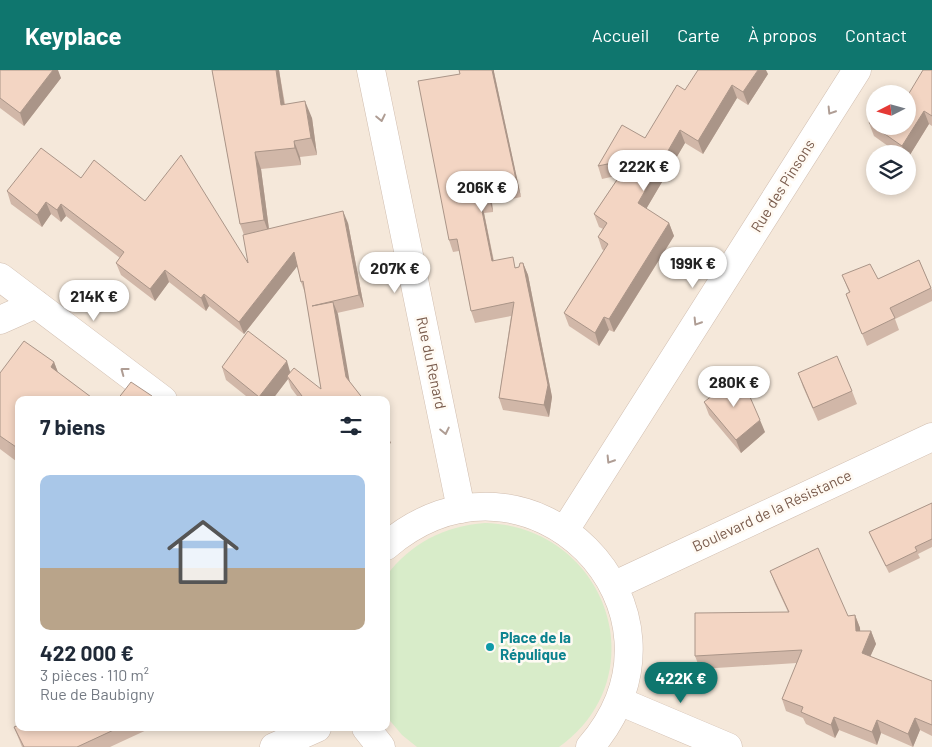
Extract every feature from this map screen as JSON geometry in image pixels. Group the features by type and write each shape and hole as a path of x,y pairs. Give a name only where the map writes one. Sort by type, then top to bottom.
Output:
{"street":[{"name":"Rue du Renard","path":"371,70 460,509"},
{"name":"Rue des Pinsons","path":"565,530 857,70"},
{"path":"0,277 158,396"},
{"path":"0,320 36,304"},
{"name":"Boulevard de la Résistance","path":"613,586 932,437"},
{"path":"390,543 422,521 446,512 489,506 515,509 540,517 565,530 589,551 602,567 613,586 624,616 628,648 625,680 619,701 609,721 590,747"},
{"path":"619,701 728,747"},
{"path":"274,747 310,731"},
{"path":"368,731 381,747"}],"shaded area":[{"path":"0,70 932,70 932,747 0,747"}],"green space":[{"path":"485,523 527,531 562,549 588,576 605,609 611,645 607,682 589,717 559,747 417,747 402,735 390,721 390,571 406,554 430,538 442,532"}],"building":[{"path":"0,70 53,70 20,113 0,98"},
{"path":"212,70 276,70 281,105 305,101 311,138 294,141 295,148 255,152 264,220 240,224"},
{"path":"459,70 492,70 517,184 487,191 489,199 480,201 492,261 513,257 515,268 519,267 520,263 523,263 548,385 544,405 499,398 514,302 471,311 457,239 449,240 418,81 460,74"},
{"path":"698,70 758,70 743,92 732,85 698,141 680,130 638,203 669,223 609,319 604,317 595,333 564,313 608,244 598,237 607,223 594,214 631,159 598,166 622,125 645,138 677,85 685,90"},
{"path":"923,70 932,70 932,116 924,111 916,124 916,85 914,85"},
{"path":"886,135 909,135 903,145"},
{"path":"41,148 81,178 94,160 145,201 181,155 248,263 243,235 343,211 359,295 312,306 333,302 346,377 361,396 302,396 287,376 294,368 321,389 303,281 301,282 294,252 239,322 204,294 201,298 165,270 150,289 116,263 124,252 61,204 57,210 46,202 37,215 7,191"},
{"path":"919,260 931,288 890,308 895,318 862,334 846,294 850,292 842,275 870,264 878,279"},
{"path":"248,331 287,361 260,396 222,367"},
{"path":"24,341 54,362 51,367 90,396 15,396 15,446 0,436 0,373"},
{"path":"837,356 852,391 813,408 798,373"},
{"path":"740,374 760,420 736,440 704,402"},
{"path":"131,382 152,396 120,396"},
{"path":"932,503 932,539 915,547 917,551 886,566 869,532"},
{"path":"818,548 848,616 855,615 856,631 871,631 862,653 932,681 932,725 915,718 908,734 877,720 872,732 834,717 831,725 801,712 803,707 782,699 802,650 695,656 695,613 789,612 770,571"},
{"path":"16,731 112,731 77,747 24,747"}],"place":[{"name":"Place de la Répulique","path":"490,647"}]}
